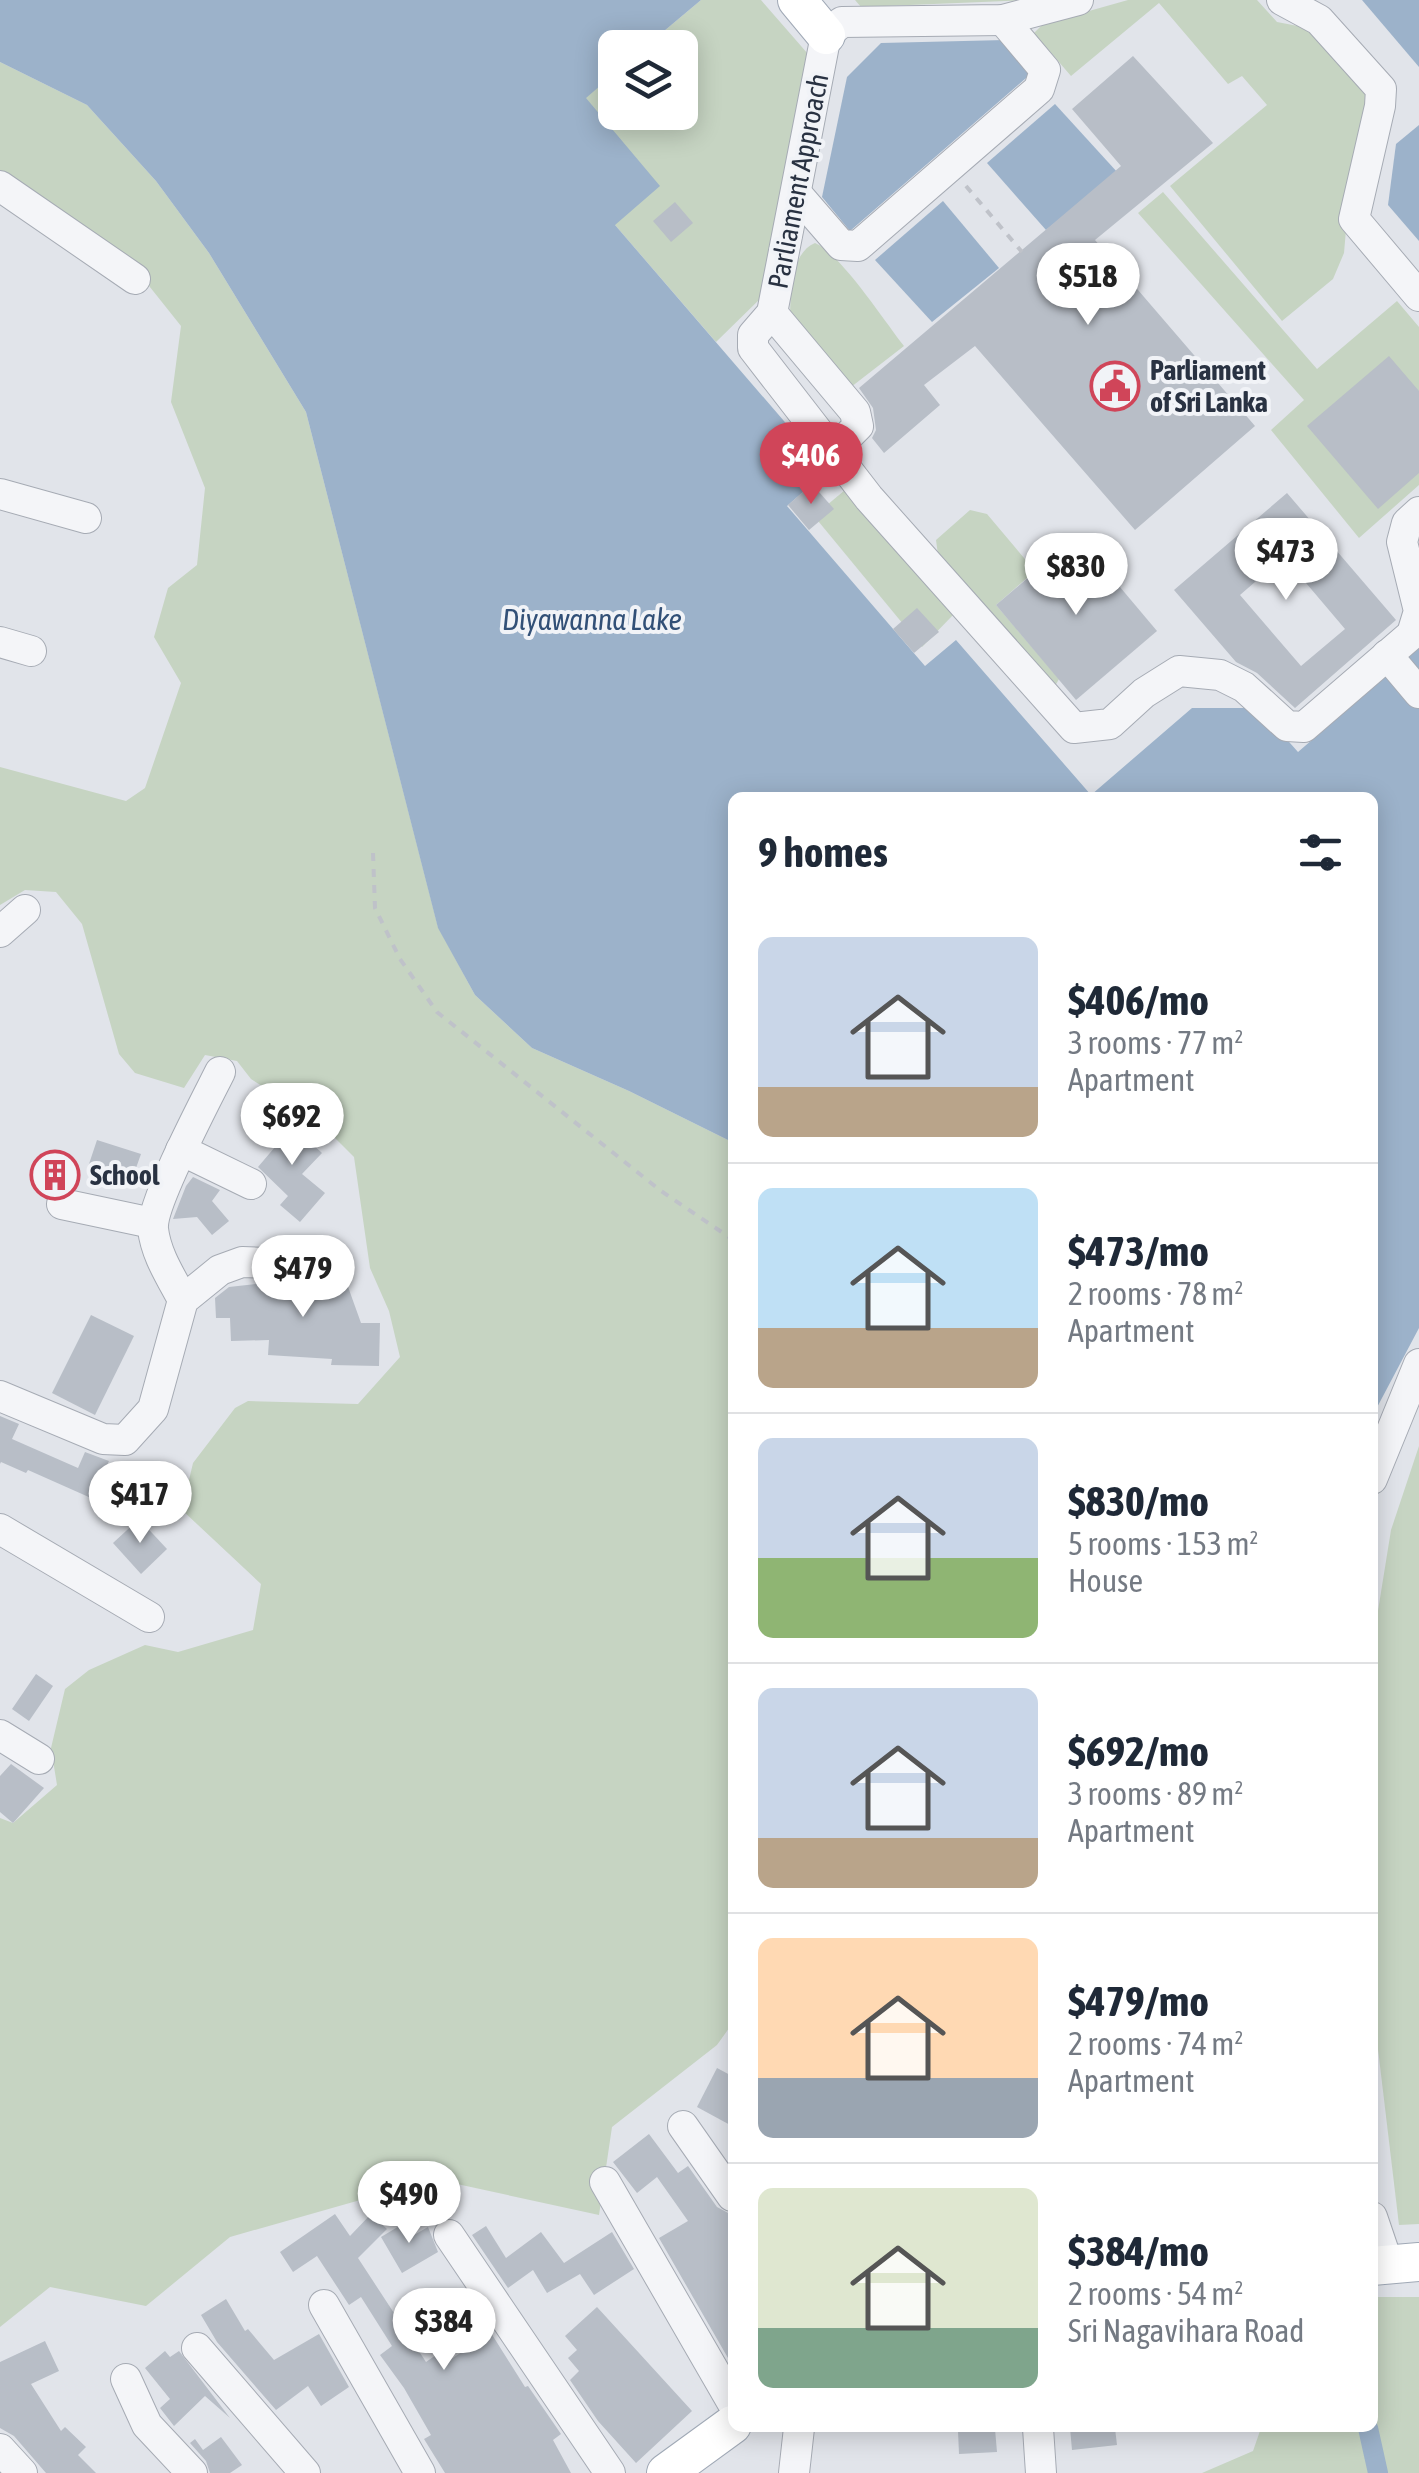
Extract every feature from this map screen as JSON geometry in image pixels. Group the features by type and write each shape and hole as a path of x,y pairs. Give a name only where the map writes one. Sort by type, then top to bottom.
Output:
{"main road":[{"name":"Parliament Approach","path":"797,0 831,19"},
{"path":"666,2473 728,2429"}],"street":[{"path":"831,19 1003,20 1078,0"},
{"path":"1282,0 1319,20 1381,89 1354,219 1419,296"},
{"name":"Parliament Approach","path":"831,19 772,313 753,335 753,348 869,498 1074,728 1110,724 1144,692 1179,671 1220,675 1244,687 1287,726 1304,726 1391,660 1412,634 1419,611 1402,542 1407,523 1419,512"},
{"path":"796,194 841,246 858,246 1040,90 1045,70 1003,20"},
{"path":"0,186 136,279"},
{"path":"0,494 86,518"},
{"path":"0,642 31,651"},
{"path":"1391,660 1419,693"},
{"path":"0,932 26,910"},
{"path":"183,1300 157,1252 152,1223 181,1150 220,1072"},
{"path":"181,1150 252,1184"},
{"path":"62,1204 152,1223"},
{"path":"0,1396 102,1439 125,1440 152,1409 183,1300 220,1270 242,1262 288,1264"},
{"path":"1378,1464 1419,1364"},
{"path":"0,1528 149,1617"},
{"path":"0,1735 40,1759"},
{"path":"683,2126 728,2190"},
{"path":"605,2182 728,2395"},
{"path":"1378,2230 1393,2264"},
{"path":"449,2235 610,2473"},
{"path":"324,2305 420,2473"},
{"path":"197,2348 305,2473"},
{"path":"126,2380 146,2425 192,2473"},
{"path":"794,2473 799,2432"},
{"path":"1038,2432 1041,2473"},
{"path":"0,2449 22,2473"}],"path":[{"path":"950,167 1022,252"},
{"path":"373,853 375,908 400,959 437,1012 661,1190 728,1236"}],"green space":[{"path":"701,0 761,0 808,54 764,295 716,342 615,225 585,98 598,87 598,130 698,130 698,30 665,30"},
{"path":"855,0 1031,0 861,7"},
{"path":"1128,0 1257,0 1277,22 1308,28 1365,88 1367,100 1349,195 1344,253 1333,279 1282,321 1170,186 1267,105 1242,76 1228,84 1159,3 1071,76 1034,33 1043,24"},
{"path":"0,62 87,105 156,181 209,253 306,412 438,927 475,995 532,1048 728,1140 728,2030 717,2045 612,2127 599,2215 434,2179 230,2237 146,2306 50,2287 0,2327 0,1818 13,1823 57,1785 51,1748 65,1689 89,1670 145,1645 178,1652 253,1630 261,1584 182,1510 193,1463 235,1408 248,1401 358,1404 400,1357 389,1311 370,1268 354,1157 318,1121 251,1079 237,1061 205,1055 184,1088 135,1073 119,1054 82,924 56,892 25,890 0,905 0,767 126,801 145,788 181,683 154,637 168,588 197,565 205,488 171,402 181,326 126,257 0,173"},
{"path":"1163,192 1317,369 1397,301 1419,327 1419,485 1359,538 1271,430 1304,400 1138,213"},
{"path":"815,243 837,260 904,346 851,387 790,315 797,264"},
{"path":"845,490 953,615 922,647 814,516"},
{"path":"970,510 987,514 1035,571 996,605 1059,679 1055,686 939,562 936,540"},
{"path":"1419,1446 1419,2224 1399,2225 1378,2049 1378,1611 1391,1530"},
{"path":"1378,2297 1419,2297 1419,2473 1202,2473 1253,2451 1260,2432 1378,2432"}],"water":[{"name":"Diyawanna Lake","path":"0,0 701,0 665,30 598,30 598,88 586,98 598,112 598,130 613,130 660,186 615,225 827,471 787,506 925,666 956,640 1088,792 728,792 728,1140 532,1048 475,995 438,928 306,412 209,253 156,181 87,105 0,62"},
{"path":"1362,0 1419,0 1419,67"},
{"path":"1005,40 1033,72 850,231 822,197 847,77 881,43"},
{"path":"1055,104 1118,173 1046,230 987,163"},
{"path":"1419,125 1419,241 1388,205 1396,144"},
{"path":"943,201 999,268 932,322 875,260"},
{"name":"Diyawanna Lake","path":"1419,648 1419,1328 1378,1406 1378,792 1094,792 1192,708 1259,708 1298,752"}],"building":[{"name":"Parliament of Sri Lanka","path":"1133,56 1213,143 1095,240 1255,426 1135,530 975,346 924,385 940,405 884,453 872,438 876,430 873,408 859,388 1121,166 1072,109"},
{"path":"675,202 693,223 671,242 653,221"},
{"path":"1389,356 1419,391 1419,473 1378,509 1307,426"},
{"path":"812,484 834,509 809,530 788,505"},
{"path":"1287,493 1396,620 1295,708 1257,673 1236,662 1174,590","holes":["1284,557 1345,629 1301,666 1240,595"]},
{"path":"1077,536 1157,631 1076,700 996,605"},
{"path":"917,608 939,632 914,653 893,629"},
{"path":"283,1117 322,1153 302,1174 325,1193 300,1222 280,1205 288,1196 258,1167 275,1147 264,1137"},
{"path":"97,1140 141,1154 131,1182 88,1167"},
{"name":"School","path":"60,1164 70,1173 65,1186 51,1189 44,1185 44,1168"},
{"path":"193,1177 220,1190 212,1201 229,1221 212,1235 197,1217 173,1219"},
{"path":"342,1270 361,1323 380,1323 379,1366 331,1365 332,1359 268,1355 269,1340 231,1341 230,1318 216,1318 215,1298 229,1287 275,1282 276,1290 323,1272 325,1277"},
{"path":"91,1315 134,1336 95,1415 52,1393"},
{"path":"0,1416 19,1424 12,1439 78,1468 85,1452 109,1461 91,1498 28,1470 26,1473 0,1464"},
{"path":"139,1519 167,1549 141,1574 113,1543"},
{"path":"36,1674 53,1686 29,1721 12,1709"},
{"path":"11,1764 44,1788 13,1823 0,1812 0,1776"},
{"path":"717,2068 728,2074 728,2124 697,2107"},
{"path":"649,2134 678,2173 688,2166 717,2207 728,2213 728,2358 659,2238 688,2221 657,2177 637,2193 613,2162"},
{"path":"335,2214 350,2236 371,2214 387,2229 358,2258 426,2362 436,2355 442,2365 491,2333 561,2434 553,2440 571,2473 445,2473 424,2439 431,2435 380,2355 392,2346 361,2297 349,2305 317,2256 293,2272 280,2252"},
{"path":"406,2222 414,2235 428,2227 438,2252 402,2273 381,2237"},
{"path":"486,2226 506,2258 541,2232 564,2263 612,2232 634,2269 594,2295 580,2274 547,2293 533,2270 508,2288 472,2235"},
{"path":"226,2299 245,2331 248,2329 274,2360 319,2334 349,2387 321,2406 308,2386 276,2410 217,2342 201,2315"},
{"path":"597,2307 692,2411 636,2463 598,2421 570,2380 579,2371 568,2358 577,2350 565,2336"},
{"path":"45,2341 59,2371 31,2384 61,2431 65,2427 86,2447 78,2455 96,2473 46,2473 14,2436 0,2428 0,2362"},
{"path":"165,2351 170,2357 179,2351 230,2418 205,2396 174,2426 160,2408 170,2399 145,2368"},
{"path":"958,2432 995,2432 997,2452 959,2454"},
{"path":"1070,2432 1115,2432 1117,2445 1072,2450"},
{"path":"221,2437 242,2465 230,2473 210,2473 206,2461 190,2443 195,2439 203,2450"}],"waterway":[{"path":"1369,2432 1378,2473"}],"place":[{"name":"Parliament of Sri Lanka","path":"1115,386"},
{"name":"School","path":"55,1175"}]}
